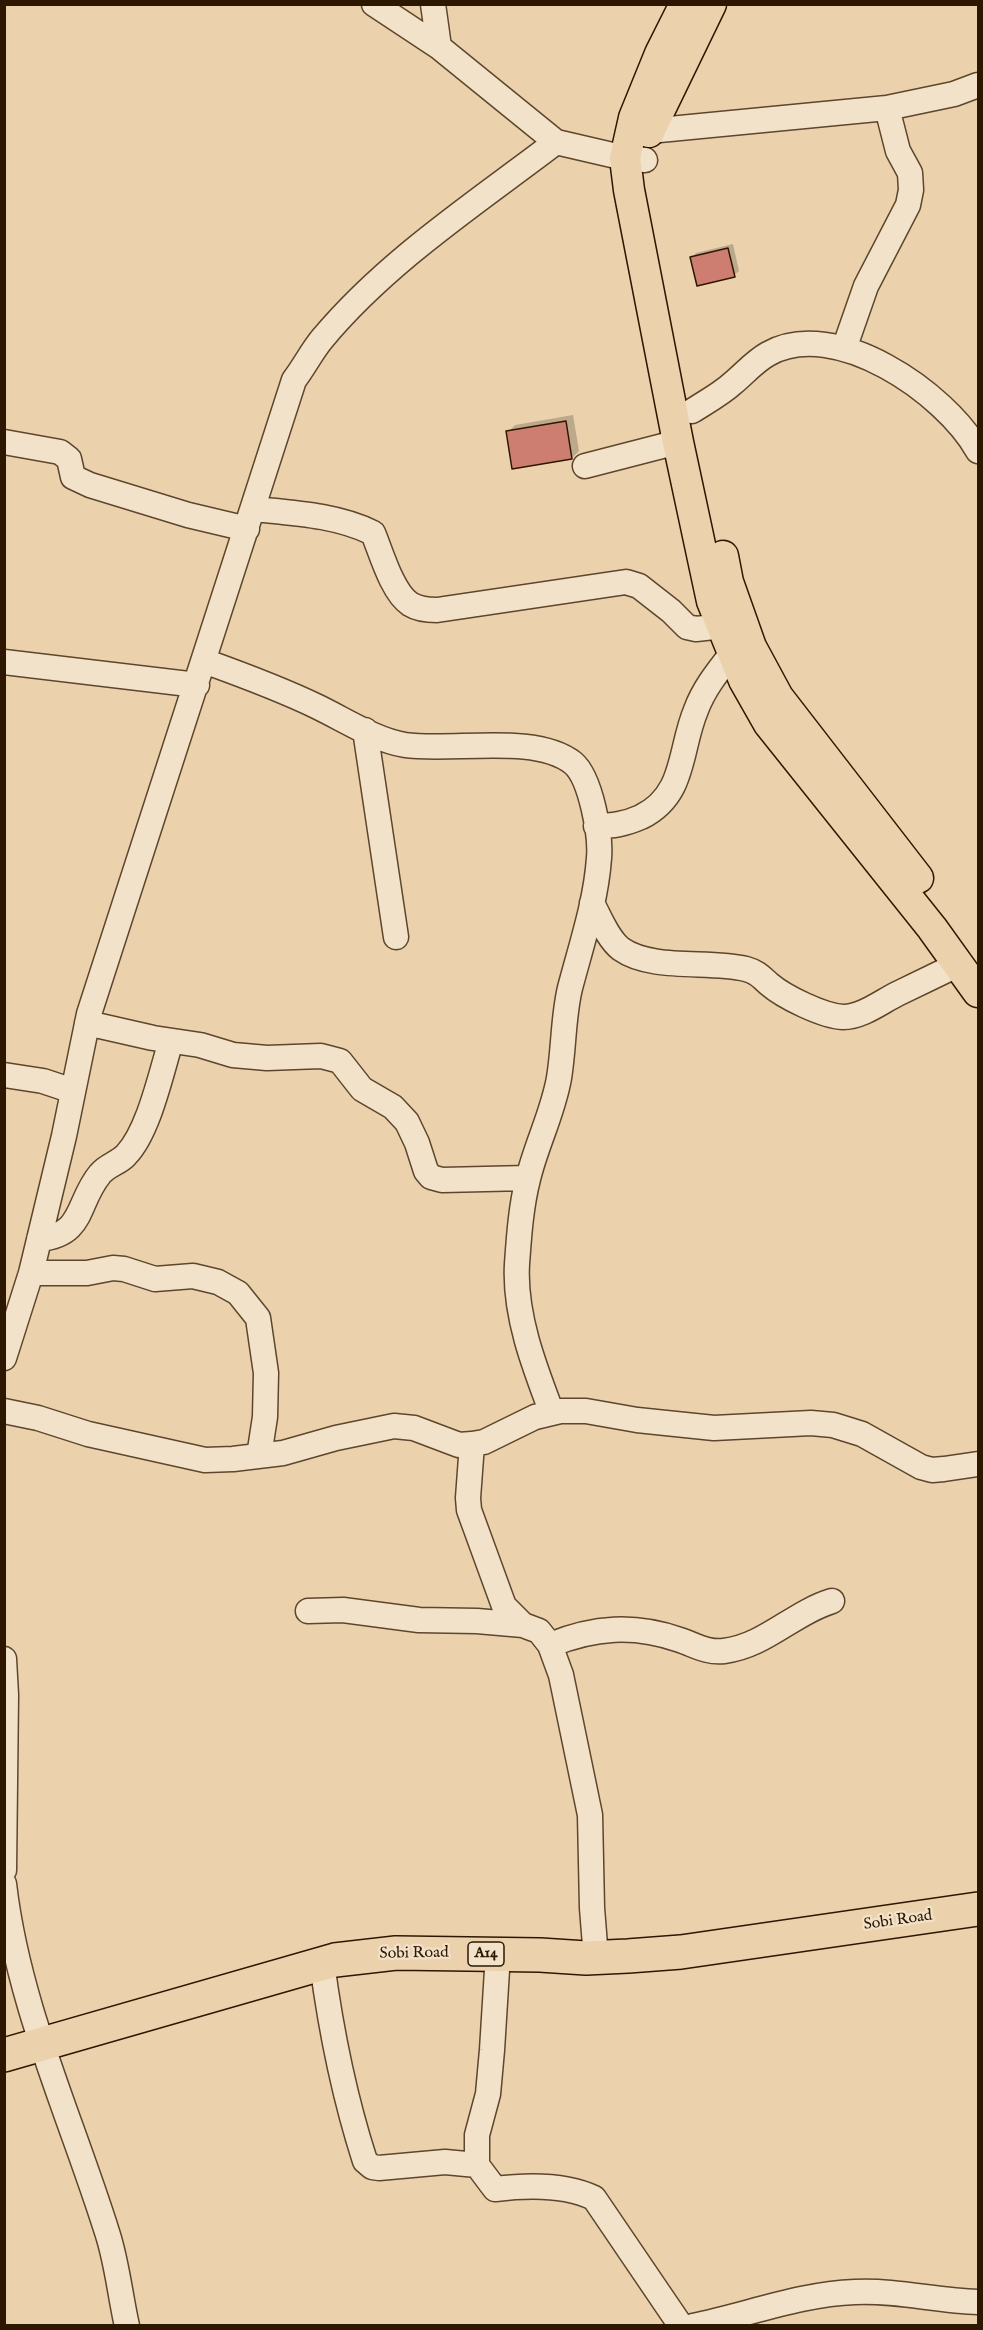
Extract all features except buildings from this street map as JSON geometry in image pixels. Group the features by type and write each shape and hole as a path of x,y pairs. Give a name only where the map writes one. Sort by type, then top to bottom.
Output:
{"highway":[{"name":"Sobi Road","path":"4,2055 322,1963 362,1956 396,1953 596,1958 681,1952 978,1910"}],"main road":[{"path":"685,4 660,54 634,118 635,159 629,190 678,442 712,601 744,680 769,724 969,960"},
{"path":"711,4 635,159 647,201 728,582 751,647 778,697 969,960 978,992"}],"street":[{"path":"374,4 439,47 556,142 635,159"},
{"path":"434,4 439,47"},
{"path":"649,131 887,108 954,93 978,85"},
{"path":"844,349 866,286 908,205 911,190 910,173 898,151 887,108"},
{"path":"5,1357 32,1273 87,1023 294,380 322,339 368,291 413,251 556,142"},
{"path":"692,411 732,385 768,354 807,343 823,344 878,362 912,383 948,412 970,436 978,451"},
{"path":"4,442 60,452 69,459 73,477 90,485 188,515 250,519 309,516 360,526 373,533 396,589 408,603 421,609 437,610 626,582 639,586 687,627 728,639 695,711 670,794 654,811 629,823 596,826"},
{"path":"585,466 678,442"},
{"path":"204,661 267,683 365,730 404,745 537,748 572,762 579,770 587,788 600,856 592,903 567,1000 559,1078 550,1114 528,1178 517,1266 519,1305 541,1384 552,1413"},
{"path":"4,662 197,686"},
{"path":"365,730 396,937"},
{"path":"592,903 620,949 638,957 660,961 747,969 757,973 804,1005 842,1017 863,1012 969,960"},
{"path":"87,1023 233,1055 267,1058 321,1056 332,1058 340,1061 362,1089 393,1107 407,1122 431,1178 442,1180 528,1178"},
{"path":"39,1239 62,1235 72,1227 101,1173 125,1157 134,1146 151,1108 171,1041"},
{"path":"4,1075 43,1081 73,1091"},
{"path":"32,1273 87,1274 113,1268 124,1269 155,1279 193,1276 218,1282 238,1293 258,1318 266,1373 265,1417 259,1456"},
{"path":"4,1411 38,1418 88,1434 205,1460 283,1454 336,1438 394,1426 414,1428 459,1445 472,1444 484,1442 536,1417 552,1413 586,1411 637,1420 714,1428 811,1423 833,1425 862,1434 921,1467 932,1470 978,1464"},
{"path":"472,1444 468,1498 470,1510 504,1606 523,1624 539,1631 550,1645 561,1675 590,1815 592,1908 596,1958"},
{"path":"550,1645 574,1635 604,1629 638,1630 714,1652 726,1651 763,1638 813,1606 832,1601"},
{"path":"308,1611 344,1610 419,1620 523,1624"},
{"path":"4,1659 4,1870"},
{"path":"4,1884 9,1924 24,1988 108,2235 127,2325"},
{"path":"498,1954 488,2094 477,2135 477,2165 495,2189 562,2188 578,2190 594,2198 681,2325"},
{"path":"322,1963 335,2051 364,2161 372,2167 379,2168 445,2162 477,2165"},
{"path":"704,2324 818,2295 853,2292 890,2291 961,2302 978,2302"}]}
